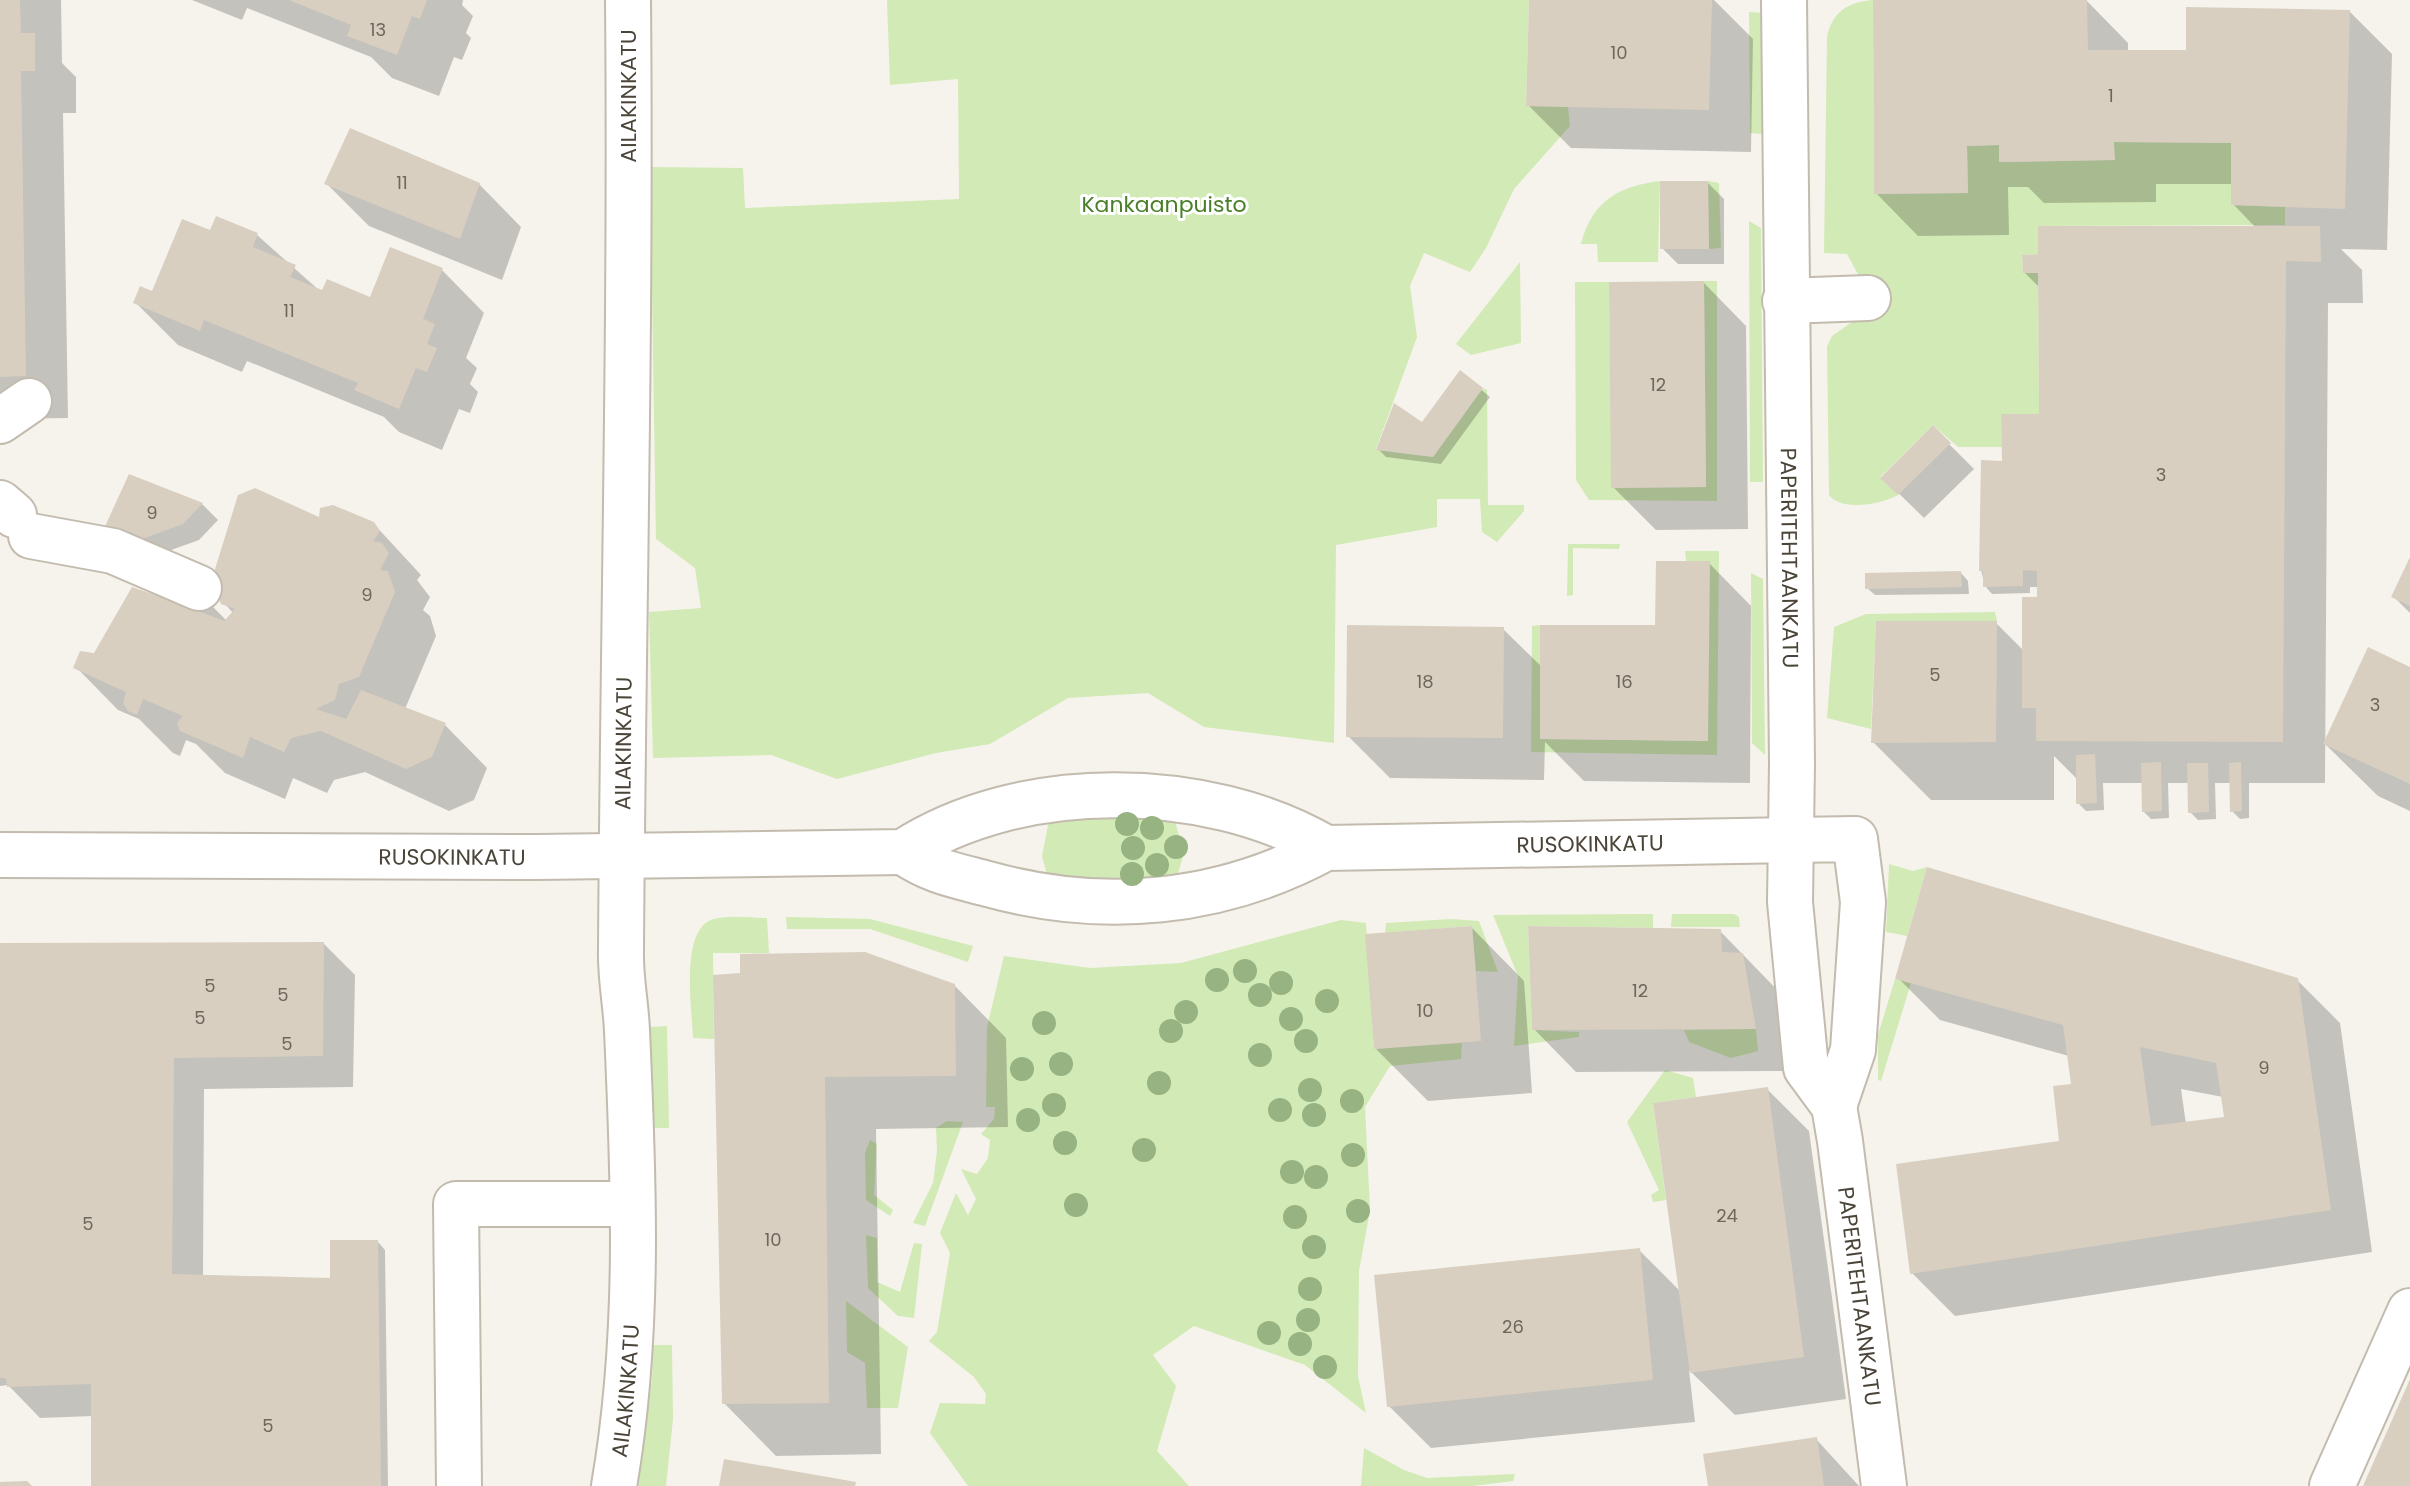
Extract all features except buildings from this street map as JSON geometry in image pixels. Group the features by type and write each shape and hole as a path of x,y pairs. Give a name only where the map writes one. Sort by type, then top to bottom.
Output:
{"street":[{"name":"AILAKINKATU","path":"614,1486 627,1402 633,1326 627,1027 621,977 627,572 628,0"},
{"name":"PAPERITEHTAANKATU","path":"1784,0 1790,902 1806,1068 1834,1106"},
{"path":"1785,301 1868,298"},
{"path":"15,518 113,551 199,588"},
{"path":"903,852 943,827 1020,804 1059,798 1112,797 1179,800 1228,809 1293,828 1326,848"},
{"name":"RUSOKINKATU","path":"0,855 903,852 940,873 1038,896 1115,903 1163,901 1229,888 1290,868 1326,848 1855,839"},
{"name":"PAPERITEHTAANKATU","path":"1855,839 1863,902 1853,1050 1834,1106 1884,1486"},
{"path":"459,1486 456,1204 631,1204"},
{"path":"2332,1486 2410,1311"}],"green space":[{"name":"Kankaanpuisto","path":"887,0 1529,0 1526,106 1568,107 1570,126 1514,189 1486,248 1470,272 1424,253 1410,286 1417,337 1376,449 1433,457 1483,388 1487,390 1488,505 1524,505 1524,511 1497,542 1482,532 1480,499 1437,499 1437,527 1336,545 1334,743 1204,727 1148,693 1068,698 990,744 936,753 837,779 771,755 653,758 649,612 701,608 695,568 656,539 650,167 743,168 745,208 959,199 958,79 890,85"},
{"path":"1873,0 1874,194 1968,193 1967,146 1999,145 2000,162 2114,160 2114,142 2231,143 2231,205 2285,207 2285,225 2038,226 2038,254 2022,255 2023,273 2038,273 2039,414 2001,414 2002,447 1958,447 1933,425 1880,477 1898,495 1873,503 1852,505 1829,495 1827,346 1832,336 1875,306 1847,254 1824,253 1827,37 1829,28 1842,10"},
{"path":"1749,12 1762,13 1763,134 1750,133"},
{"path":"1660,181 1658,262 1598,262 1597,244 1581,244 1600,206 1632,187"},
{"path":"1708,181 1719,183 1721,248 1709,249"},
{"path":"1749,221 1761,228 1763,482 1750,482"},
{"path":"1520,262 1521,343 1471,355 1456,344"},
{"path":"1704,281 1717,281 1717,501 1589,500 1576,480 1575,282 1609,282 1612,488 1706,487"},
{"path":"1568,544 1620,544 1619,549 1573,548 1573,595 1567,596"},
{"path":"1685,551 1719,551 1717,755 1531,752 1532,626 1540,625 1540,739 1708,741"},
{"path":"1751,573 1763,579 1765,755 1752,743"},
{"path":"1995,612 1997,621 1876,621 1871,729 1827,718 1834,627 1866,614"},
{"path":"1174,818 1184,852 1176,881 1049,882 1042,856 1049,820"},
{"path":"1889,864 1913,871 1927,867 1907,936 1886,932"},
{"path":"1653,914 1653,928 1528,926 1532,1030 1579,1032 1579,1037 1514,1046 1518,976 1493,915"},
{"path":"1672,914 1734,914 1739,917 1740,927 1671,927"},
{"path":"724,917 767,918 769,953 713,953 714,1039 693,1038 691,955 701,927 711,920"},
{"path":"786,917 870,919 973,946 968,962 870,929 787,929"},
{"path":"1451,919 1479,921 1498,972 1476,971 1472,926 1385,933 1386,923"},
{"path":"1341,920 1366,923 1374,1049 1462,1043 1461,1059 1390,1066 1365,1107 1370,1210 1359,1271 1358,1376 1366,1413 1305,1365 1194,1326 1153,1355 1176,1386 1157,1451 1189,1486 968,1486 930,1433 940,1403 985,1404 986,1394 974,1377 929,1341 937,1332 950,1253 940,1233 956,1193 968,1215 976,1199 961,1169 977,1174 988,1158 990,1140 981,1134 994,1119 995,1107 986,1107 987,1027 1004,956 1090,968 1181,963"},
{"path":"1895,979 1911,983 1881,1081 1878,1080 1878,1035"},
{"path":"667,1026 669,1128 651,1128 649,1027"},
{"path":"1756,1029 1758,1051 1731,1058 1689,1042 1684,1030"},
{"path":"1665,1070 1693,1078 1696,1097 1653,1103 1666,1200 1653,1202 1651,1195 1659,1190 1627,1122"},
{"path":"947,1121 963,1122 925,1226 913,1223 933,1183 936,1128"},
{"path":"870,1140 877,1144 874,1195 893,1210 890,1216 866,1200 865,1153"},
{"path":"866,1235 877,1238 877,1282 900,1292 914,1243 922,1244 914,1318 898,1316 868,1288"},
{"path":"846,1301 908,1347 898,1408 867,1408 865,1363 847,1352"},
{"path":"653,1345 672,1345 673,1419 666,1486 635,1486 652,1381"},
{"path":"1364,1448 1404,1470 1427,1478 1515,1474 1513,1481 1473,1486 1361,1486"}]}
